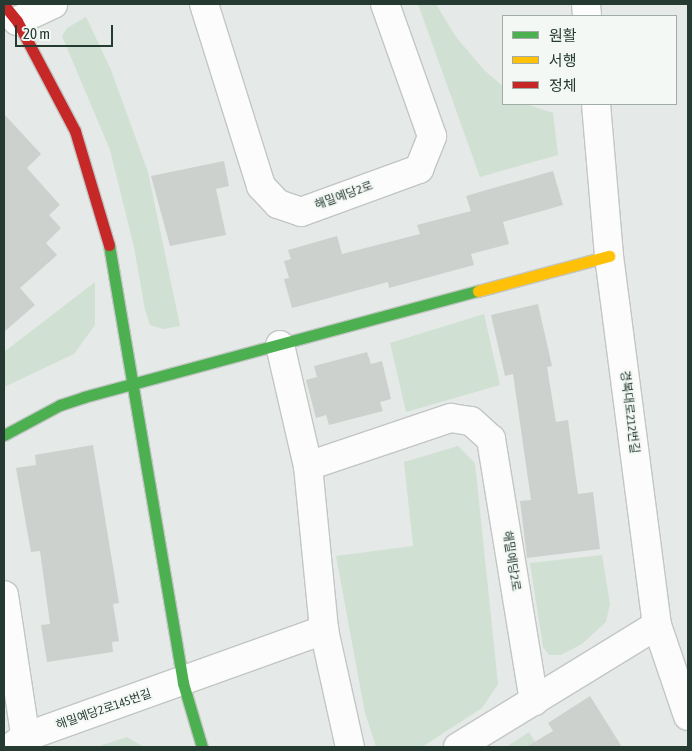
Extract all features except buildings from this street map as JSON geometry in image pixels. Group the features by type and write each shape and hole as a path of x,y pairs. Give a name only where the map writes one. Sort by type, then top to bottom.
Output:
{"street":[{"path":"53,4 10,13 75,131 113,260 135,383 183,683 202,747"},
{"name":"해밀예당2로","path":"204,4 261,186 278,204 301,212 419,169 432,136 384,4"},
{"name":"경복대로212번길","path":"596,105 609,256 657,625 688,716"},
{"path":"4,435 60,405 135,383 609,256"},
{"path":"280,345 308,466 324,630 350,747"},
{"name":"해밀예당2로","path":"308,466 451,418 471,421 491,439 534,700"},
{"path":"4,595 21,744"},
{"path":"458,747 657,625"},
{"path":"183,683 324,630"},
{"name":"해밀예당2로145번길","path":"21,744 183,683"}],"green space":[{"path":"418,4 436,4 456,37 485,71 502,85 502,105 529,105 553,113 558,155 480,177"},
{"path":"86,17 111,70 148,172 180,326 163,329 150,325 145,310 134,247 110,150 62,36 67,28"},
{"path":"95,282 95,325 74,354 4,387 4,352"},
{"path":"484,314 500,385 406,412 390,343"},
{"path":"458,446 475,463 498,684 482,708 422,747 376,747 365,713 336,556 413,546 404,462"},
{"path":"602,555 610,604 606,622 582,644 561,655 549,655 543,647 530,563"},
{"path":"529,732 538,747 506,747"},
{"path":"127,737 144,747 96,747"}],"traffic: fast":[{"path":"109,245 183,683 202,747"},
{"path":"4,435 60,405 84,397 478,291"}],"traffic: slow":[{"path":"478,291 609,256"}],"traffic: jam":[{"path":"4,5 17,21 75,131 109,245"}]}
